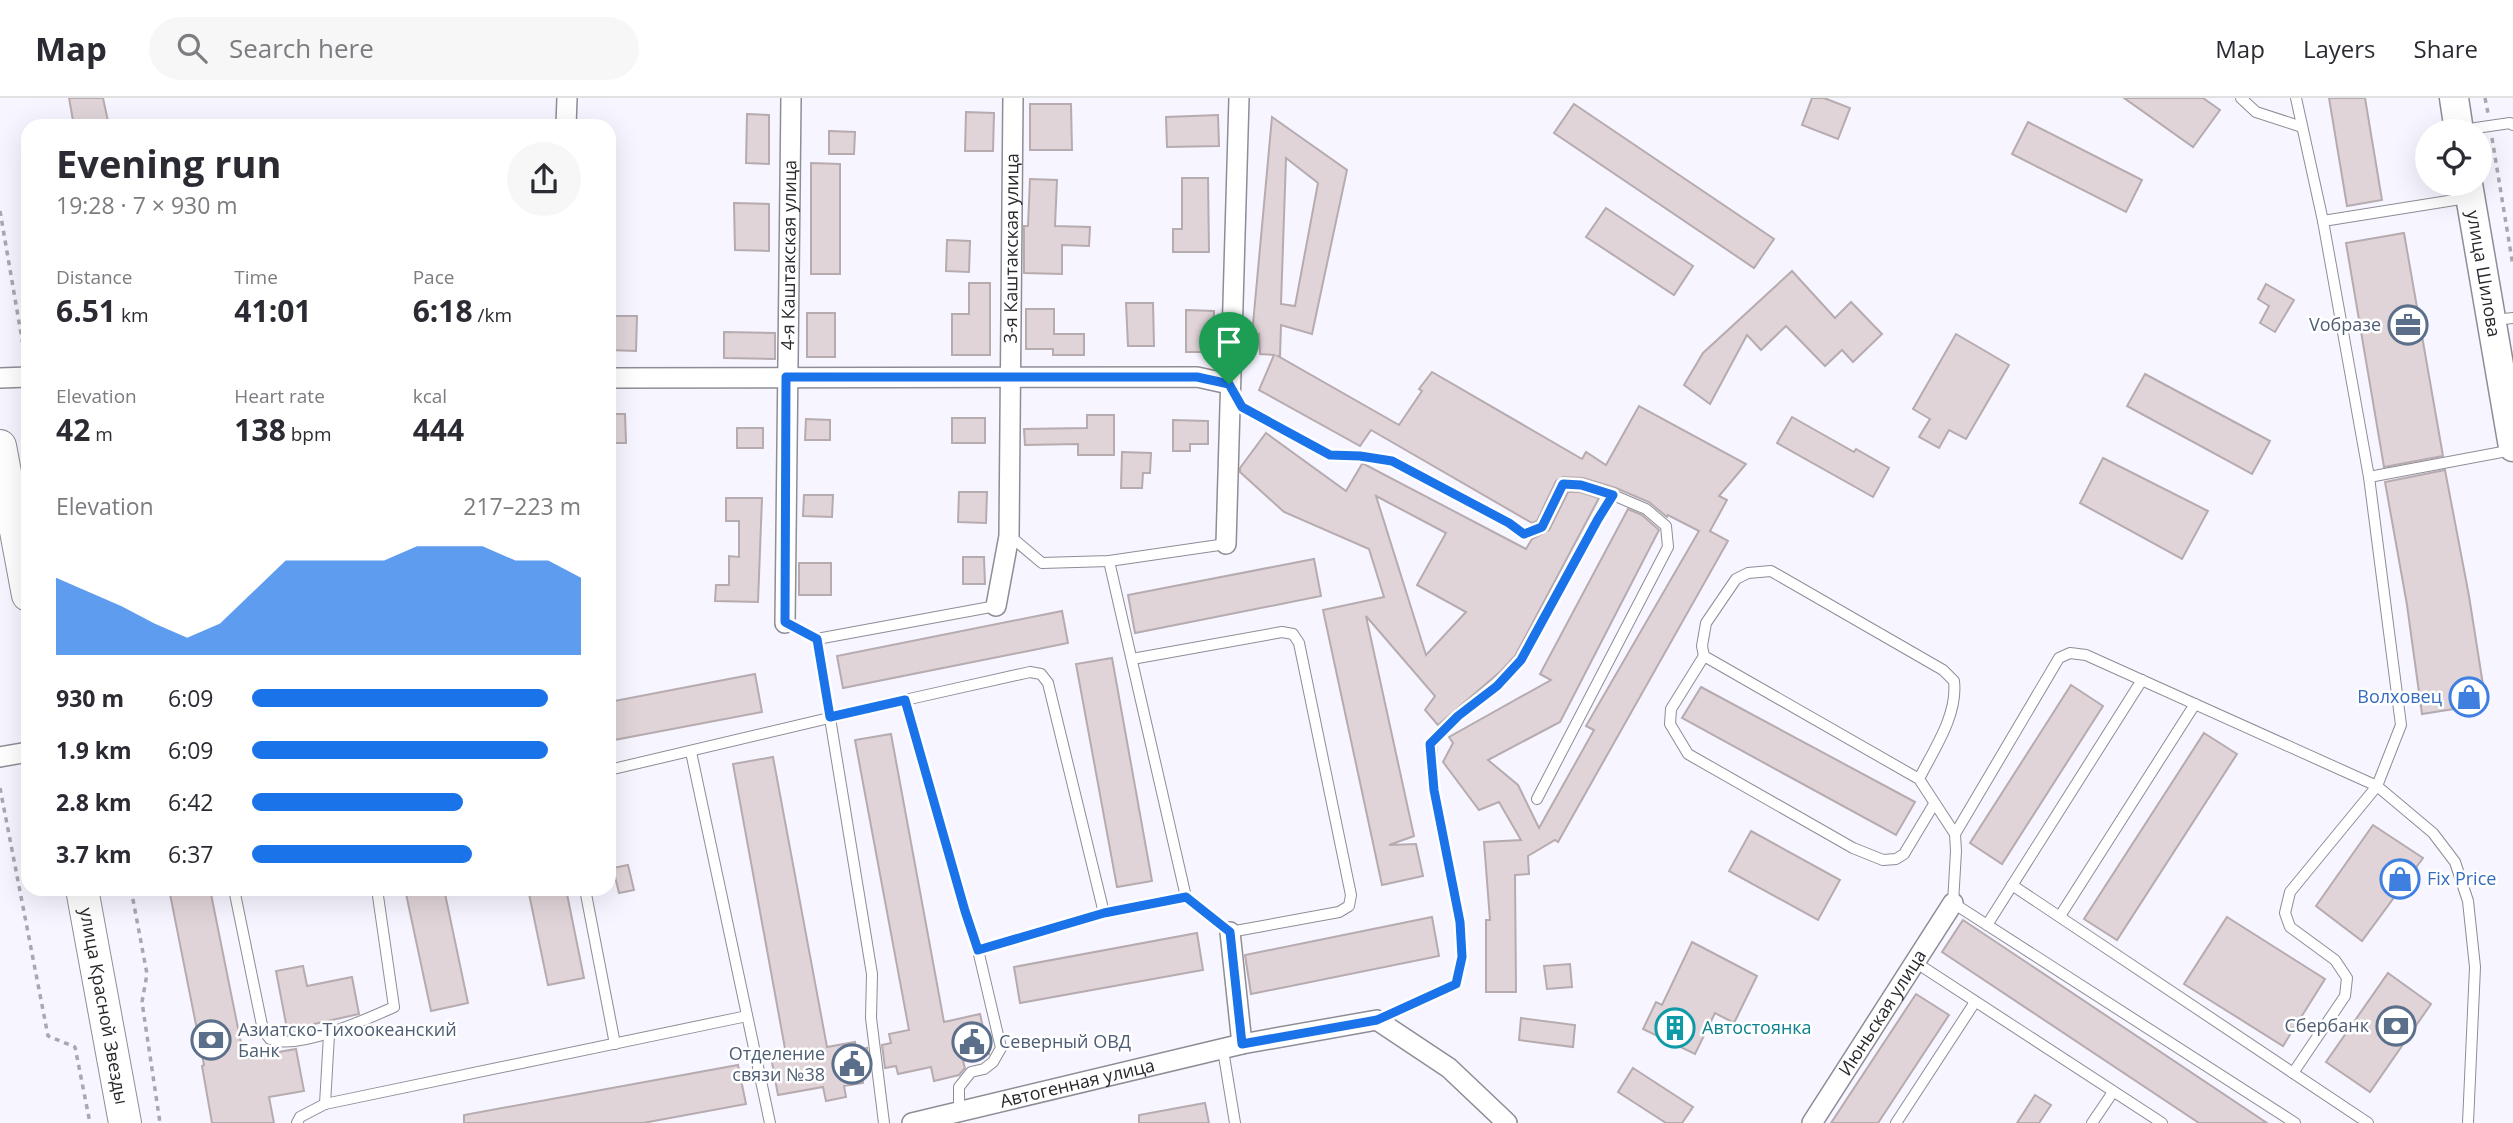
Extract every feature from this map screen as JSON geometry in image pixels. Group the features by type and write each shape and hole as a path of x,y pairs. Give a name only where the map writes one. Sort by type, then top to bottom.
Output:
{"main road":[{"path":"2454,98 2457,119"},
{"name":"улица Шилова","path":"2470,196 2502,319 2513,449"},
{"path":"0,446 21,558"},
{"name":"улица Красной Звезды","path":"83,896 125,1123"}],"street":[{"path":"566,119 567,98"},
{"name":"4-я Каштакская улица","path":"785,622 791,98"},
{"name":"3-я Каштакская улица","path":"996,606 1009,536 1013,98"},
{"path":"1226,544 1239,98"},
{"path":"0,378 21,371"},
{"path":"616,378 1197,377 1229,384"},
{"path":"0,757 21,752"},
{"name":"Июньская улица","path":"1812,1123 1953,903"},
{"path":"1230,932 1242,1044"},
{"path":"1377,1020 1448,1068 1507,1123"},
{"name":"Автогенная улица","path":"912,1123 960,1118 1242,1044 1377,1020"}],"lane":[{"path":"2241,98 2256,112 2302,127"},
{"path":"2293,1073 2345,996 2347,978 2335,960 2290,927 2285,913 2290,892 2377,786 2401,725 2369,477 2323,221 2296,98"},
{"path":"2492,126 2510,122 2513,125"},
{"path":"2323,221 2445,196"},
{"path":"1229,384 1242,407 1330,455 1392,461 1509,523 1524,534 1542,527 1563,484 1581,485 1613,495 1646,509 1667,526 1668,547 1537,799"},
{"path":"2369,477 2513,449"},
{"path":"1377,1020 1456,984 1462,957 1460,922 1434,790 1430,744 1458,716 1497,686 1521,660 1613,495"},
{"path":"1009,536 1042,564 1109,561 1226,544"},
{"path":"1109,561 1186,897 1230,932 1339,912 1349,906 1351,895 1299,643 1293,634 1282,632 1132,659"},
{"path":"1919,779 1947,722 1956,695 1954,681 1942,670 1771,571 1748,573 1736,579 1706,623 1702,646 1704,656 1671,709 1670,724 1688,754 1853,848 1883,860 1896,859 1905,854 1934,804"},
{"path":"785,622 817,639 996,606"},
{"path":"817,639 872,974 871,1018 884,1123"},
{"path":"1955,834 2059,658 2070,653 2086,655 2377,786 2433,833 2455,862 2468,901 2475,967 2468,1123"},
{"path":"1704,656 1919,779 1955,834 1953,903 2295,1123"},
{"path":"616,768 1030,672 1041,674 1048,683 1104,913"},
{"path":"1987,925 2142,680"},
{"path":"905,700 978,950 1001,1048 993,1062 984,1069 971,1072 959,1087 960,1118"},
{"path":"2060,916 2195,704"},
{"path":"691,752 770,1123"},
{"path":"2012,884 2368,1123"},
{"path":"236,896 266,1035 275,1042 329,1035 394,1007 378,896"},
{"path":"586,896 615,1044"},
{"path":"978,950 1104,913 1186,897"},
{"path":"1915,962 2162,1123"},
{"path":"1896,1123 1975,1002"},
{"path":"297,1123 300,1117 325,1104 747,1016"},
{"path":"325,1104 329,1035"},
{"path":"1223,1049 1234,1123"},
{"path":"2092,1123 2113,1092"}],"path":[{"path":"2485,98 2489,119"},
{"path":"2492,139 2513,265"},
{"path":"0,211 21,334"},
{"path":"0,788 48,1036 75,1046 90,1123"},
{"path":"132,896 147,974 142,1002 160,1123"}],"building":[{"path":"69,98 103,98 108,119 73,119"},
{"path":"1812,98 1824,98 1850,108 1838,139 1802,125"},
{"path":"2124,98 2203,98 2220,110 2193,147"},
{"path":"2329,98 2365,98 2382,200 2347,206"},
{"path":"1030,104 1071,104 1072,150 1030,150"},
{"path":"1574,104 1774,239 1754,268 1554,133"},
{"path":"966,112 994,113 993,151 965,151"},
{"path":"747,114 769,115 769,164 746,163"},
{"path":"1218,115 1219,146 1167,147 1166,117"},
{"path":"1272,117 1347,170 1312,334 1281,325 1278,356 1399,425 1432,372 1582,459 1586,452 1606,465 1639,406 1746,464 1719,496 1727,500 1710,531 1728,541 1558,842 1555,840 1528,856 1529,874 1515,875 1516,992 1486,992 1486,920 1490,920 1484,842 1521,840 1499,802 1479,810 1443,762 1453,743 1449,737 1551,680 1540,674 1628,509 1642,515 1659,530 1560,722 1488,760 1518,785 1539,828 1594,730 1586,726 1699,531 1668,515 1667,517 1649,502 1616,488 1583,478 1563,477 1556,481 1537,521 1532,523 1371,430 1360,446 1259,390 1274,355 1260,354 1259,334 1252,335","holes":["1286,158 1318,183 1295,306 1281,304"]},
{"path":"2028,122 2142,180 2126,212 2012,154"},
{"path":"829,131 855,132 854,154 829,154"},
{"path":"811,163 840,164 840,274 811,274"},
{"path":"1182,178 1208,178 1209,252 1173,252 1173,229 1182,229"},
{"path":"1030,179 1057,180 1055,226 1090,227 1089,246 1062,245 1062,274 1024,273 1024,226 1028,226"},
{"path":"734,203 769,204 769,251 735,250"},
{"path":"1606,208 1693,266 1674,295 1586,237"},
{"path":"2404,233 2443,456 2384,467 2346,243"},
{"path":"947,240 970,241 969,272 946,271"},
{"path":"1792,271 1835,318 1851,302 1882,334 1853,362 1842,350 1825,366 1786,326 1761,350 1747,335 1710,404 1684,385 1703,353"},
{"path":"969,283 990,283 990,355 952,355 952,314 969,314"},
{"path":"2266,284 2294,300 2275,332 2260,323 2269,306 2258,299"},
{"path":"1126,303 1153,303 1154,346 1128,346"},
{"path":"1026,309 1054,309 1054,334 1084,334 1084,355 1053,355 1053,349 1026,349"},
{"path":"1186,310 1214,311 1213,352 1186,352"},
{"path":"807,313 835,313 835,357 807,357"},
{"path":"616,316 637,316 636,351 616,350"},
{"path":"724,332 775,333 775,359 724,358"},
{"path":"1956,334 2009,365 1966,439 1949,430 1939,448 1919,437 1930,419 1913,409"},
{"path":"2145,374 2270,441 2252,474 2127,406"},
{"path":"616,414 625,414 626,443 616,443"},
{"path":"1087,415 1114,415 1114,455 1078,455 1078,444 1025,445 1024,429 1087,428"},
{"path":"1792,417 1854,452 1856,449 1889,468 1873,497 1777,443"},
{"path":"952,418 985,418 985,443 952,443"},
{"path":"806,419 830,420 830,440 805,440"},
{"path":"1173,420 1208,421 1208,444 1190,444 1190,451 1173,451"},
{"path":"737,428 763,428 763,448 737,448"},
{"path":"1266,433 1346,491 1364,464 1526,549 1532,539 1549,530 1568,492 1580,492 1599,498 1515,656 1438,725 1425,710 1435,696 1366,616 1414,836 1389,845 1416,844 1423,876 1382,885 1323,610 1384,597 1369,549 1284,512 1240,472 1240,468","holes":["1376,496 1446,533 1417,585 1466,612 1426,655"]},
{"path":"1122,452 1151,453 1150,473 1143,473 1142,488 1121,488"},
{"path":"2103,458 2208,511 2182,559 2080,503"},
{"path":"2445,470 2486,704 2422,714 2407,605 2385,482"},
{"path":"959,492 987,492 986,523 958,522"},
{"path":"804,495 833,495 832,517 803,516"},
{"path":"726,498 762,498 758,602 715,601 716,585 729,585 729,556 739,557 739,521 726,521"},
{"path":"963,557 984,557 985,584 963,584"},
{"path":"1314,559 1321,596 1135,633 1128,595"},
{"path":"799,563 831,563 831,595 799,595"},
{"path":"1062,611 1068,643 843,688 837,656"},
{"path":"1112,658 1152,881 1117,887 1076,664"},
{"path":"755,674 762,712 616,740 616,701"},
{"path":"2071,685 2103,706 2002,864 1970,843"},
{"path":"1701,687 1915,802 1896,835 1682,718"},
{"path":"2204,733 2237,754 2117,940 2084,919"},
{"path":"891,734 944,1022 980,1014 989,1054 963,1061 965,1068 959,1075 934,1081 931,1067 898,1074 896,1066 885,1068 882,1045 891,1043 889,1034 909,1030 855,740"},
{"path":"773,757 827,1047 855,1042 856,1050 867,1048 870,1071 861,1073 863,1083 844,1086 846,1097 826,1101 823,1087 778,1095 771,1057 786,1054 733,764"},
{"path":"2373,825 2423,858 2362,941 2316,906"},
{"path":"1751,831 1840,880 1818,920 1729,871"},
{"path":"628,865 634,890 619,893 616,867"},
{"path":"170,896 211,896 244,1058 296,1049 304,1091 269,1097 274,1123 212,1123 202,1066 204,1065"},
{"path":"406,896 445,896 468,1003 431,1011"},
{"path":"529,896 567,896 584,978 548,985"},
{"path":"1432,917 1439,956 1251,994 1245,955"},
{"path":"2227,917 2325,979 2283,1046 2184,984"},
{"path":"1963,920 2267,1123 2199,1123 1942,952"},
{"path":"1197,933 1203,970 1020,1003 1014,967"},
{"path":"1692,942 1757,976 1734,1023 1715,1013 1695,1054 1643,1029 1656,1002 1662,1005"},
{"path":"1570,964 1572,987 1547,989 1544,966"},
{"path":"303,966 307,986 352,977 359,1014 314,1024 315,1029 312,1030 288,1034 276,971"},
{"path":"2388,973 2431,1004 2370,1092 2326,1062"},
{"path":"1916,994 1949,1015 1878,1123 1831,1123"},
{"path":"1521,1018 1575,1025 1573,1047 1519,1040"},
{"path":"738,1065 746,1104 643,1123 464,1123 464,1115"},
{"path":"1633,1068 1693,1107 1682,1123 1666,1123 1618,1092"},
{"path":"2035,1095 2051,1105 2039,1123 2017,1123"},
{"path":"1205,1103 1209,1123 1139,1123 1139,1115"}],"place":[{"name":"Vобразе","path":"2408,325"},
{"name":"Волховец","path":"2469,697"},
{"name":"Fix Price","path":"2400,879"},
{"name":"Сбербанк","path":"2396,1026"},
{"name":"Автостоянка","path":"1675,1028"},
{"name":"Азиатско-Тихоокеанский Банк","path":"211,1040"},
{"name":"Северный ОВД","path":"972,1042"},
{"name":"Отделение связи №38","path":"852,1064"}],"route":[{"path":"786,377 1197,377 1229,384 1242,407 1330,455 1392,461 1509,523 1524,534 1542,527 1563,484 1581,485 1613,495 1521,660 1497,686 1458,716 1430,744 1434,790 1460,922 1462,957 1456,984 1377,1020 1242,1044 1230,932 1186,897 1104,913 978,950 905,700 830,717 817,639 785,622 786,377"}]}
